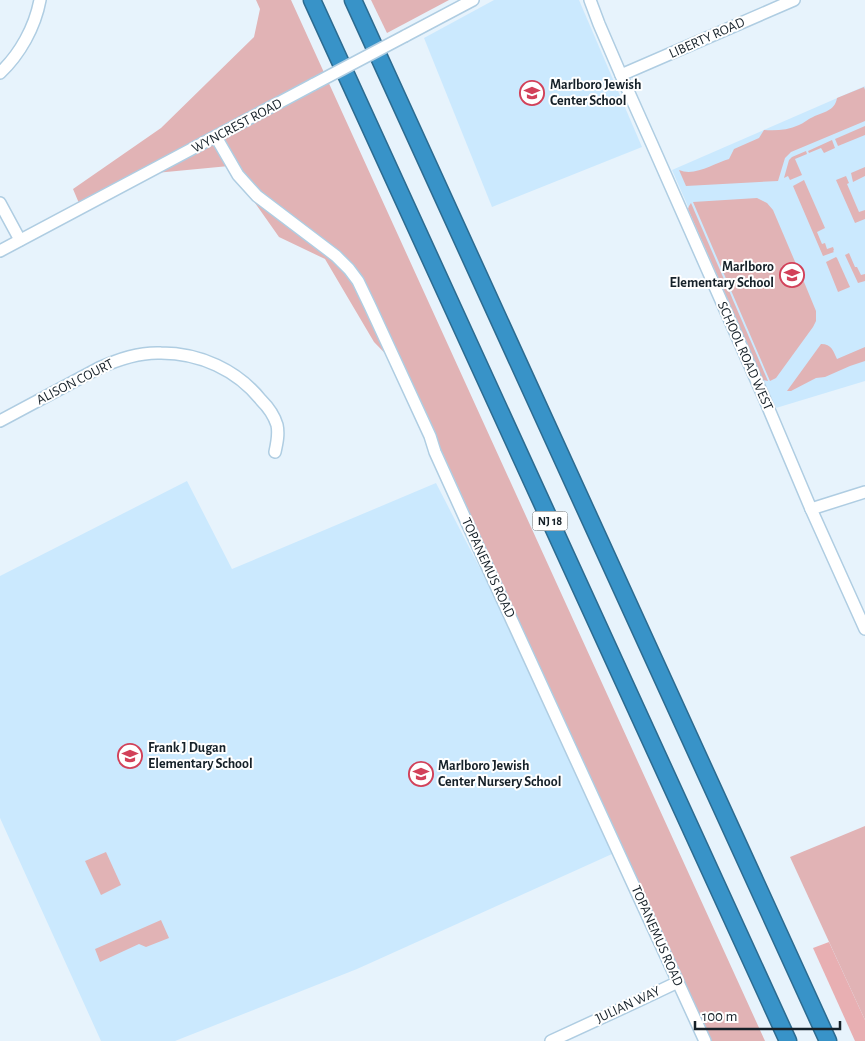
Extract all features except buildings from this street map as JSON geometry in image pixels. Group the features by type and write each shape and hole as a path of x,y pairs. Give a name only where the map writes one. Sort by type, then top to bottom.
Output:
{"highway":[{"name":"NJ 18","path":"312,0 788,1041"},
{"name":"NJ 18","path":"353,0 828,1041"}],"street":[{"path":"0,73 16,55 29,34 40,0"},
{"name":"WYNCREST ROAD","path":"0,251 473,0"},
{"name":"SCHOOL ROAD WEST","path":"590,0 621,75 865,629"},
{"name":"LIBERTY ROAD","path":"621,75 794,0"},
{"name":"TOPANEMUS ROAD","path":"216,137 238,175 257,196 336,256 358,281 705,1041"},
{"path":"0,203 20,240"},
{"name":"ALISON COURT","path":"0,421 114,361 146,353 176,353 220,366 254,390 270,409 276,423 278,436 275,452"},
{"path":"811,509 865,492"},
{"name":"JULIAN WAY","path":"551,1041 678,982"}],"shaded area":[{"path":"256,0 291,0 765,1041 710,1041 408,377 374,342 325,259 279,237 229,166 145,174 81,208 73,189 161,128 254,37 260,9"},
{"path":"371,0 449,0 387,33"},
{"name":"Marlboro Jewish Center School","path":"494,0 579,0 642,147 492,207 424,38"},
{"name":"Marlboro Elementary School","path":"865,86 865,381 776,408 672,170"},
{"path":"864,87 865,121 791,152 785,158 778,181 686,186 679,170 685,172 698,171 729,159 734,149 759,138 764,130 782,130 799,125 834,106 837,98"},
{"path":"865,126 865,135 838,146 835,139"},
{"path":"832,140 835,148 824,153 821,148 809,153 808,151"},
{"path":"806,151 807,154 795,159 802,175 790,180 788,176 784,178 789,160"},
{"path":"865,167 865,176 853,182 851,173"},
{"path":"846,176 849,183 847,184 859,212 865,210 865,219 855,223 836,180"},
{"path":"804,180 825,228 817,232 822,244 825,243 827,249 833,247 834,250 834,252 823,256 793,186"},
{"path":"757,198 767,203 773,210 796,264 788,267 782,266 780,271 786,274 789,269 797,265 816,311 816,321 813,327 776,378 770,381 693,202"},
{"path":"691,203 768,381 763,380 688,209"},
{"path":"849,253 861,275 865,274 865,281 858,283 845,255"},
{"path":"836,257 850,287 838,292 826,262"},
{"path":"821,344 830,347 837,359 865,347 865,361 825,377 816,378 791,391 787,391"},
{"name":"Frank J Dugan Elementary School","path":"187,481 232,569 436,483 486,580 612,854 357,969 175,1041 101,1041 0,818 0,576"},
{"path":"865,826 865,1020 790,857"},
{"path":"106,852 121,885 101,895 85,861"},
{"path":"161,920 169,938 146,947 139,944 100,962 95,949"},
{"path":"829,942 865,1020 865,1041 855,1041 813,948"}],"place":[{"name":"Marlboro Jewish Center School","path":"532,93"},
{"name":"Marlboro Elementary School","path":"792,275"},
{"name":"Frank J Dugan Elementary School","path":"130,756"},
{"name":"Marlboro Jewish Center Nursery School","path":"421,774"}]}
